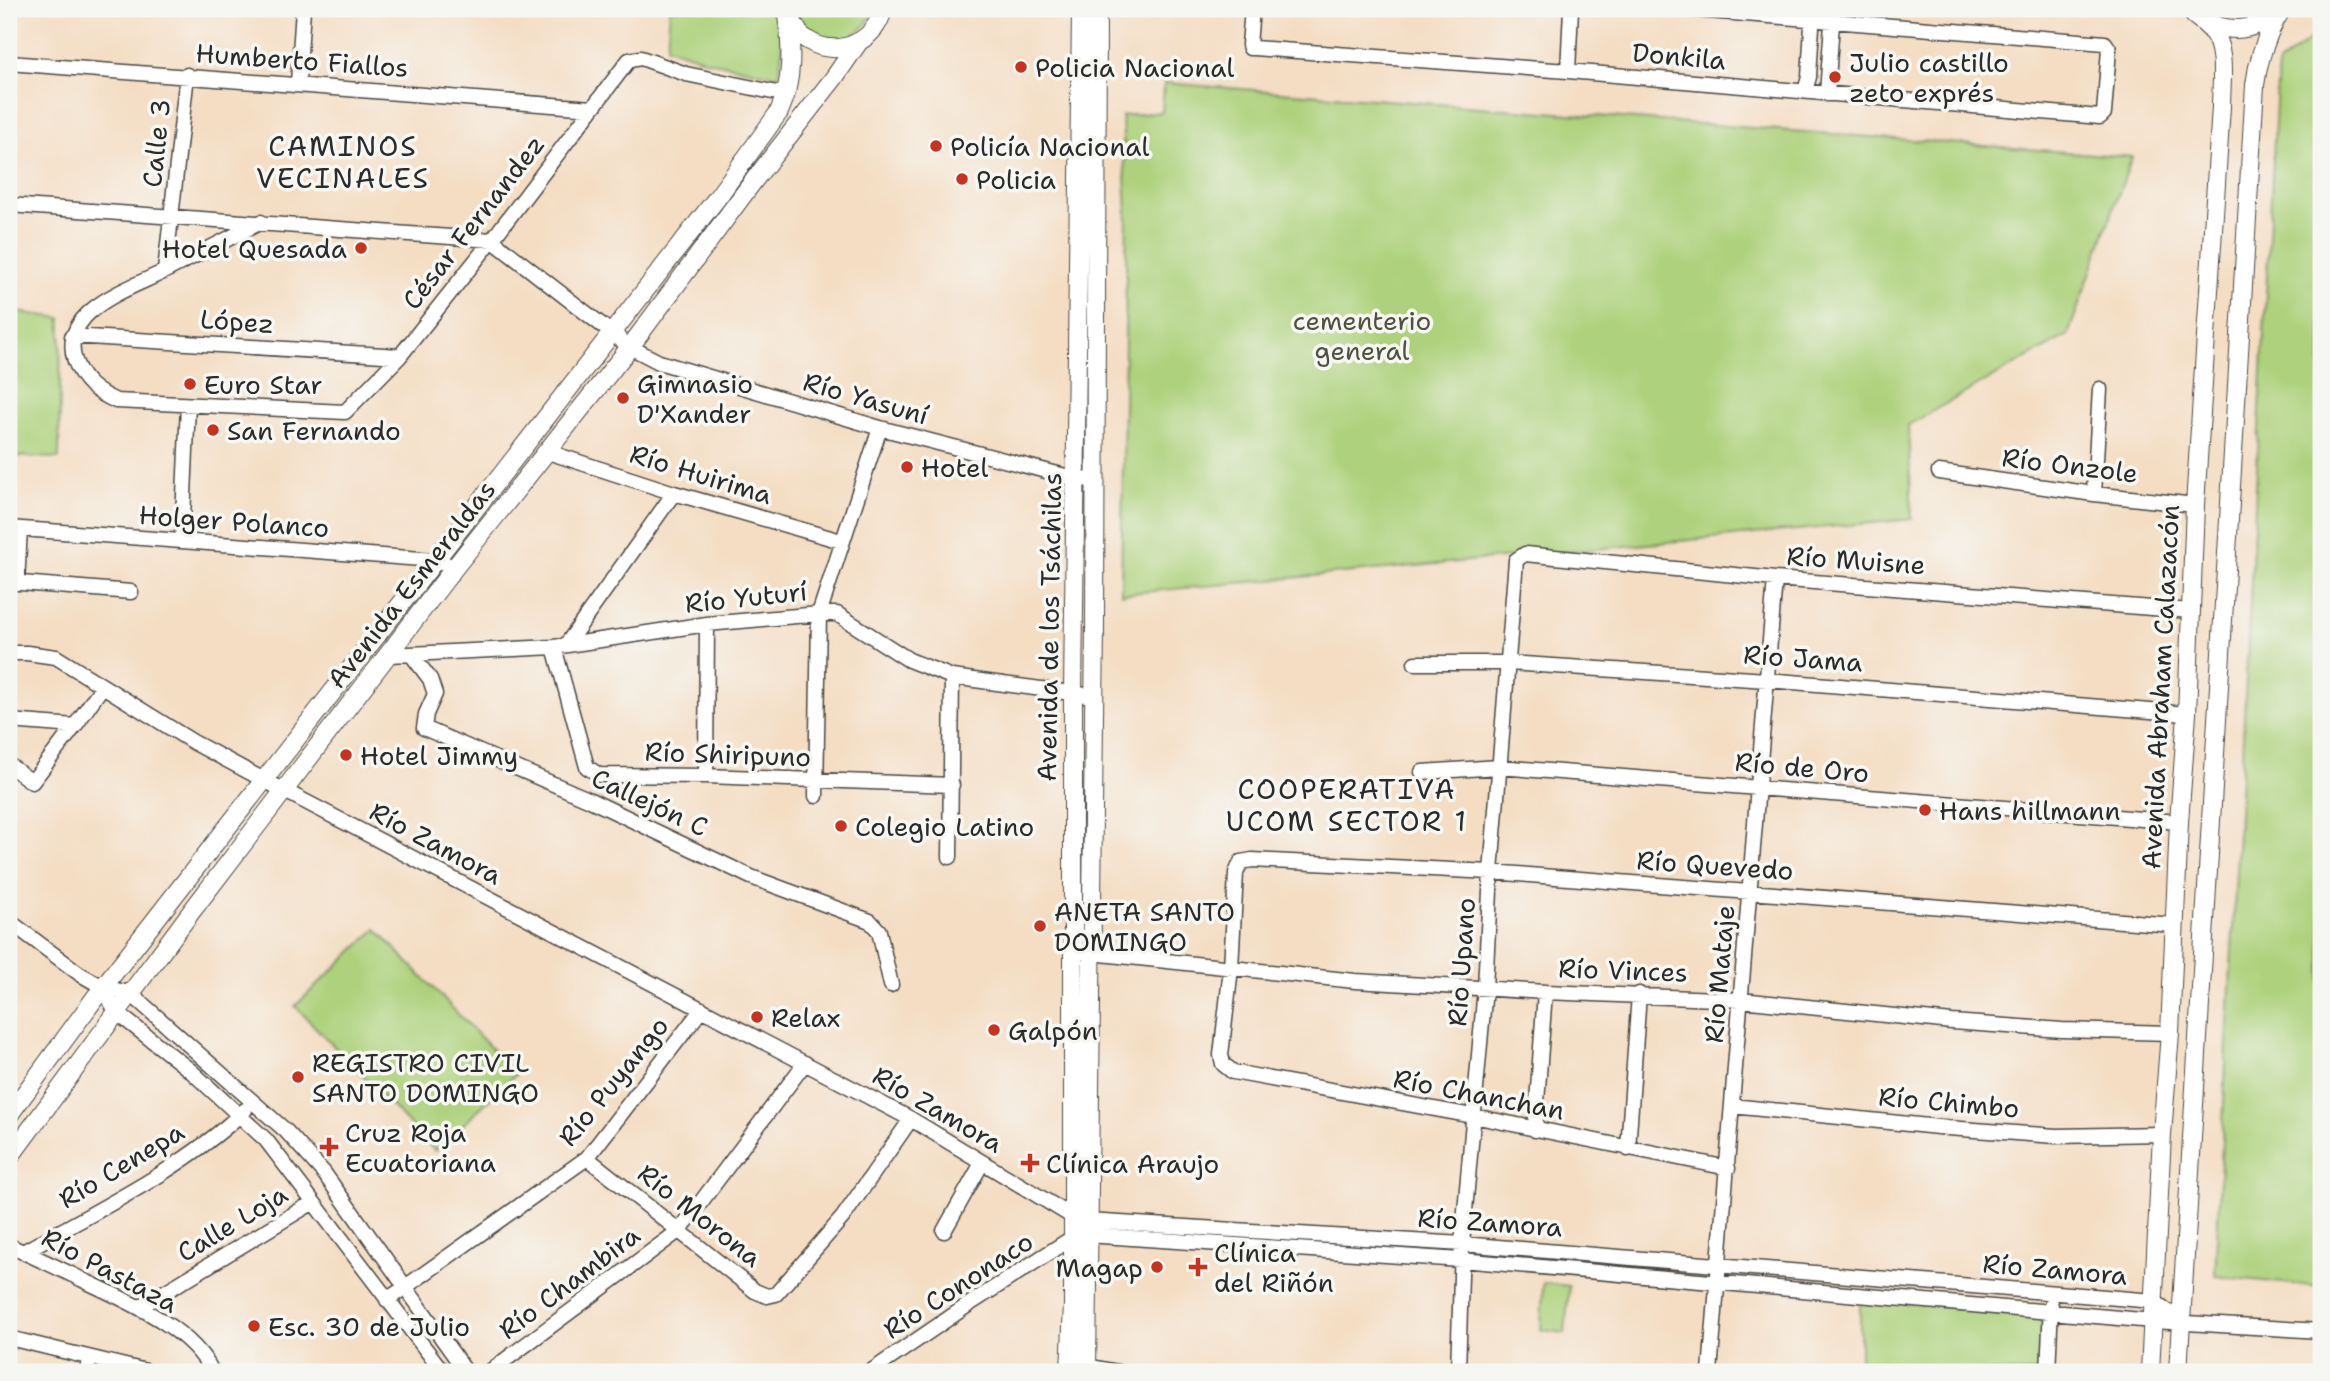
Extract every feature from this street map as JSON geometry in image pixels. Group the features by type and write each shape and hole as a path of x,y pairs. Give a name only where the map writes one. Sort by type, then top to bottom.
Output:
{"main road":[{"path":"786,10 795,29 808,41 824,48 841,48 865,38 881,18 883,9"},
{"name":"Avenida Esmeraldas","path":"9,1158 130,993 455,567 630,347 865,38 893,9"},
{"name":"Avenida de los Tsáchilas","path":"1081,9 1085,480 1093,696 1082,952 1081,1370"},
{"name":"Avenida de los Tsáchilas","path":"1082,952 1073,693 1085,480 1097,9"},
{"name":"Avenida Esmeraldas","path":"9,1115 103,987 717,198 779,111 787,95 791,66 786,10"},
{"path":"2191,12 2221,28 2231,29 2250,29 2281,12"},
{"name":"Avenida Abraham Calazacón","path":"2150,1372 2170,1033 2179,822 2188,714 2195,505 2222,77 2217,38 2191,12"},
{"path":"2178,1372 2255,85 2258,60 2266,38 2281,12"}],"street":[{"path":"298,83 303,9"},
{"name":"Donkila","path":"1252,9 1250,48 1568,71 2103,116 2108,45 1832,15"},
{"path":"1568,71 1571,9"},
{"path":"1683,9 1832,15 1827,94"},
{"path":"1805,91 1809,78 1813,14"},
{"name":"César Fernandez","path":"188,405 345,412 400,356 629,60 641,58 686,74 787,95"},
{"name":"Humberto Fiallos","path":"9,62 592,107"},
{"name":"Calle 3","path":"165,271 187,75"},
{"path":"9,205 492,240"},
{"path":"182,541 188,405 116,401 100,394 85,381 77,366 71,350 72,335 80,320 95,307 262,222"},
{"name":"Río Yasuní","path":"492,240 630,347 659,362 880,428 1085,480"},
{"name":"López","path":"72,335 400,356"},
{"path":"2094,494 2100,389"},
{"path":"816,787 819,614 880,428"},
{"name":"Río Huirima","path":"548,452 674,493 841,541"},
{"name":"Río Onzole","path":"1938,472 2195,505"},
{"path":"560,646 674,493"},
{"path":"14,529 13,582 131,592"},
{"name":"Holger Polanco","path":"14,529 435,560 455,567"},
{"name":"Río Muisne","path":"1519,556 1525,554 1775,579 2191,611"},
{"name":"Río Upano","path":"1458,1372 1462,1244 1485,988 1491,872 1516,560 1519,556"},
{"name":"Río Mataje","path":"1710,1372 1775,579"},
{"name":"Río Yuturí","path":"389,655 560,646 707,624 837,614 909,660 952,677 1093,696"},
{"path":"706,776 707,624"},
{"name":"Río Shiripuno","path":"560,646 587,768 599,775 706,776 816,787 952,785"},
{"name":"Río Zamora","path":"9,653 56,657 193,742 911,1119 1080,1228 2153,1321 2321,1331"},
{"name":"Callejón C","path":"411,654 430,679 435,694 426,714 424,729 662,833 751,877 870,921 879,931 891,985"},
{"name":"Río Jama","path":"1415,663 1509,663 1767,680 2188,714"},
{"path":"950,857 952,677"},
{"path":"9,765 32,782 102,687"},
{"path":"9,721 75,726"},
{"name":"Río de Oro","path":"1422,772 1499,767 2179,822"},
{"name":"Río Quevedo","path":"1231,968 1236,873 1241,862 1252,860 1491,872 2174,925"},
{"path":"9,921 80,974 103,987 130,993 286,1131 324,1174 466,1372"},
{"name":"Río Vinces","path":"1082,952 1355,981 1741,1000 1952,1022 2062,1030 2170,1033"},
{"name":"Río Chanchan","path":"1231,968 1221,1055 1223,1064 1233,1072 1473,1116 1728,1168"},
{"path":"103,987 116,1012 191,1071 266,1140 443,1372"},
{"path":"1535,1130 1545,992"},
{"path":"1628,1149 1639,994"},
{"name":"Río Puyango","path":"387,1300 587,1158 702,1009"},
{"name":"Río Chambira","path":"489,1372 680,1230 805,1063"},
{"name":"Río Cenepa","path":"23,1252 160,1174 201,1147 254,1102"},
{"name":"Río Chimbo","path":"1732,1105 2042,1135 2162,1134"},
{"name":"Río Morona","path":"587,1158 755,1290 767,1296 776,1294 843,1217 911,1119"},
{"path":"291,1171 310,1157"},
{"path":"944,1231 982,1163"},
{"name":"Calle Loja","path":"141,1307 312,1203"},
{"name":"Río Zamora","path":"1080,1228 1462,1244 2154,1301 2181,1321"},
{"name":"Río Cononaco","path":"870,1372 1080,1228"},
{"name":"Río Pastaza","path":"9,1246 141,1307 187,1340 204,1356 212,1372"},
{"path":"2048,1372 2052,1293"},
{"path":"9,1338 88,1365 150,1372"},
{"path":"1081,1370 1118,1372"}],"green space":[{"path":"670,9 773,9 780,25 782,42 778,76 709,61 667,47"},
{"path":"796,9 873,9 858,32 834,39 811,32"},
{"path":"2321,31 2321,1287 2215,1276 2278,64"},
{"name":"cementerio general","path":"1164,83 2132,157 2068,335 1908,425 1912,519 1121,594 1127,213 1122,116 1162,112"},
{"path":"9,311 61,318 59,458 9,456"},
{"path":"376,929 516,1074 435,1151 295,1006"},
{"path":"1543,1283 1569,1286 1565,1333 1541,1330"},
{"path":"1860,1298 2043,1315 2039,1372 1860,1372"}],"place":[{"name":"Policia Nacional","path":"1021,67"},
{"name":"Julio castillo zeto exprés","path":"1835,77"},
{"name":"Policía Nacional","path":"936,146"},
{"name":"Policia","path":"962,179"},
{"name":"Hotel Quesada","path":"361,248"},
{"name":"Euro Star","path":"190,384"},
{"name":"Gimnasio D'Xander","path":"623,398"},
{"name":"San Fernando","path":"213,430"},
{"name":"Hotel","path":"907,467"},
{"name":"Hotel Jimmy","path":"346,755"},
{"name":"Hans hillmann","path":"1925,810"},
{"name":"Colegio Latino","path":"841,826"},
{"name":"ANETA SANTO DOMINGO","path":"1040,926"},
{"name":"Relax","path":"757,1017"},
{"name":"Galpón","path":"994,1030"},
{"name":"REGISTRO CIVIL SANTO DOMINGO","path":"298,1077"},
{"name":"Cruz Roja Ecuatoriana","path":"329,1147"},
{"name":"Clínica Araujo","path":"1030,1163"},
{"name":"Magap","path":"1157,1267"},
{"name":"Clínica del Riñón","path":"1198,1267"},
{"name":"Esc. 30 de Julio","path":"254,1326"}],"district":[{"name":"CAMINOS VECINALES","path":"343,162"},
{"name":"COOPERATIVA UCOM SECTOR 1","path":"1347,805"}]}
